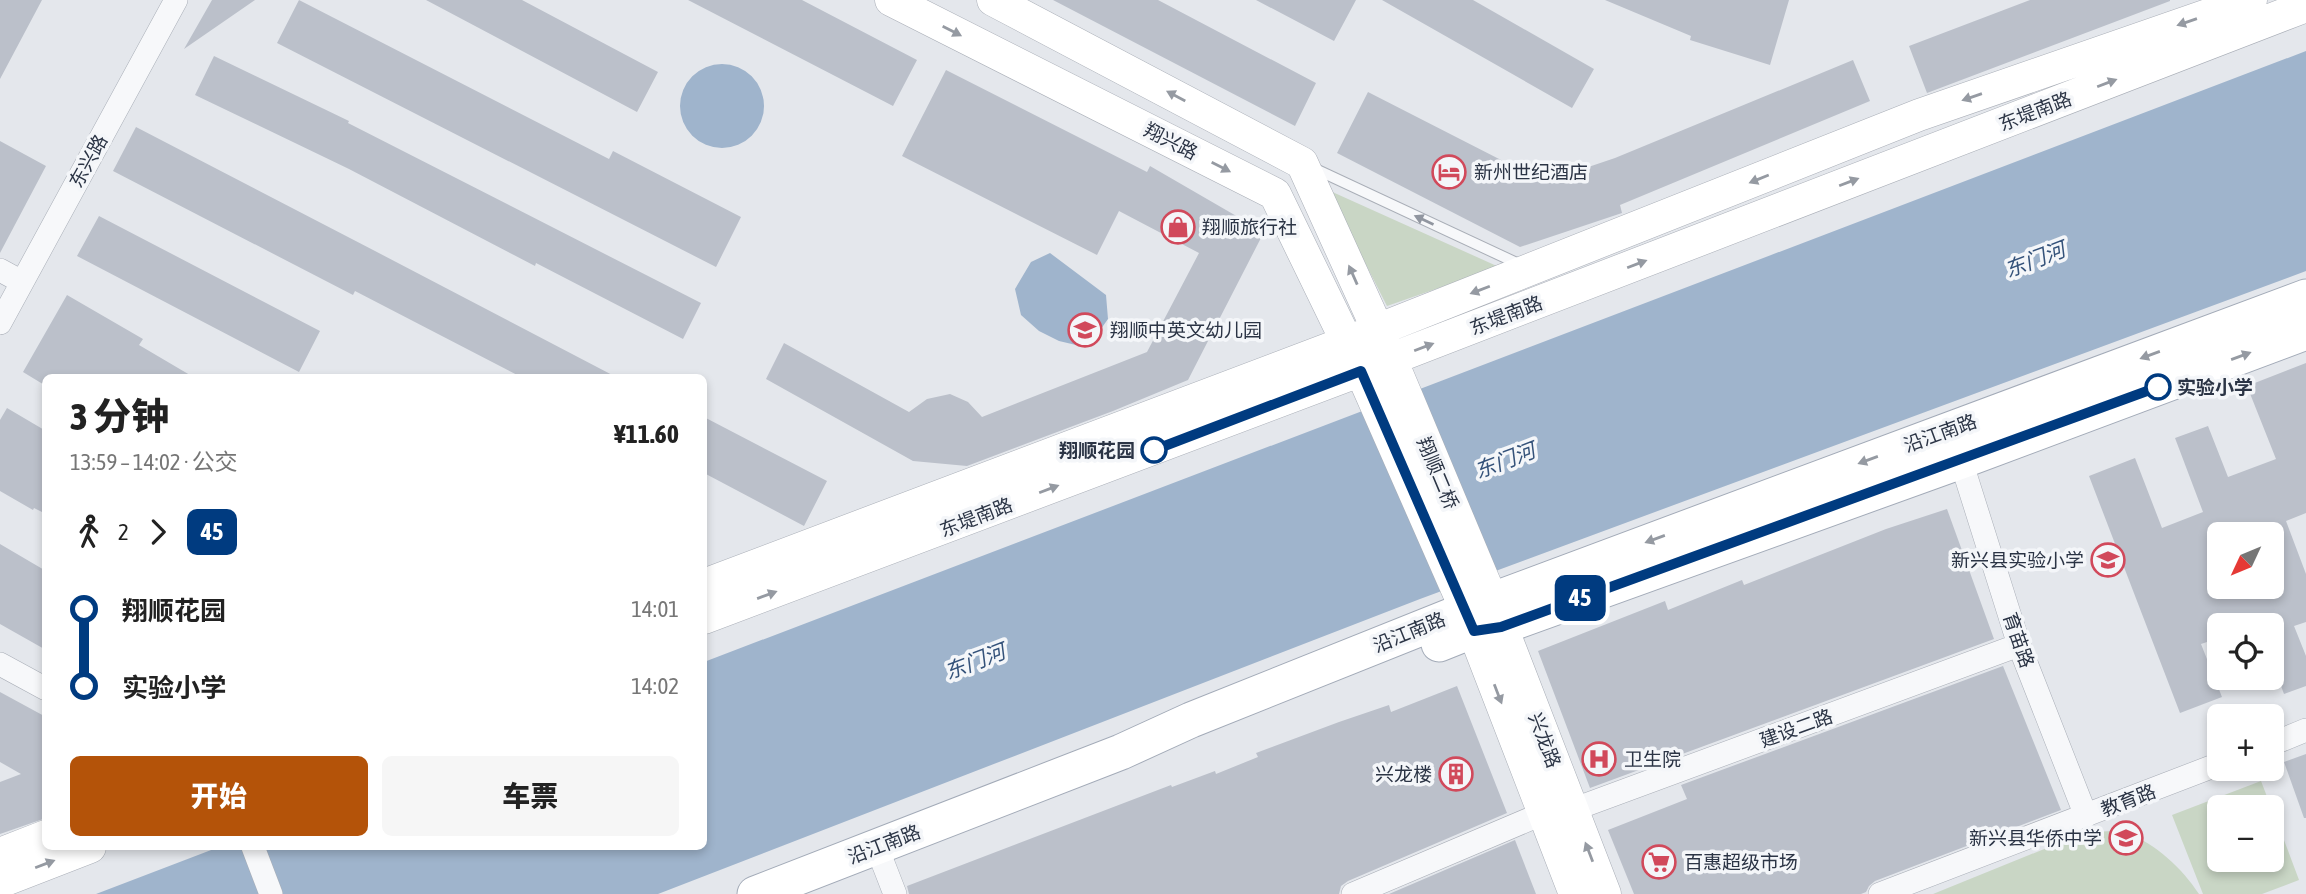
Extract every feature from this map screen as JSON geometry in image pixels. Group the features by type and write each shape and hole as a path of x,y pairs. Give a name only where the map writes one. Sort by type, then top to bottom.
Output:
{"main road":[{"name":"翔兴路","path":"891,0 1275,194 1361,371"},
{"path":"993,0 1301,163 1391,359"},
{"name":"东堤南路","path":"707,584 1347,342 1919,116 2263,6 2306,6"},
{"name":"东堤南路","path":"707,617 1361,371 2263,6"},
{"name":"沿江南路","path":"755,894 1121,752 1191,720 1479,608 2306,297"},
{"name":"沿江南路","path":"801,894 889,878 1479,608 1961,461 2306,332"},
{"name":"翔顺二桥","path":"1391,359 1479,608"},
{"name":"翔顺二桥","path":"1361,371 1479,608"},
{"name":"兴龙路","path":"1479,608 1558,812 1605,894"},
{"name":"兴龙路","path":"1558,812 1575,894"},
{"path":"0,854 42,838"},
{"path":"0,882 82,850"}],"street":[{"name":"东兴路","path":"0,323 176,0"},
{"path":"0,270 22,282"},
{"name":"育苗路","path":"1961,461 2019,645 2086,816"},
{"name":"建设二路","path":"1353,894 1558,812 2019,645"},
{"path":"0,664 42,687"},
{"path":"2284,739 2306,730"},
{"name":"教育路","path":"1880,894 2207,769"},
{"path":"254,850 271,894"}],"lane":[{"path":"1301,163 1530,270"}],"green space":[{"path":"1328,190 1499,267 1387,306"},
{"path":"2261,781 2266,795 2224,795"},
{"path":"2207,802 2207,872 2284,872 2284,840 2299,880 2262,894 2203,894 2172,815"},
{"path":"2093,832 2123,832 2138,838 2158,850 2176,866 2199,894 1933,894 2059,843"}],"water":[{"name":"东门河","path":"2306,51 2306,271 1420,599 658,894 96,894 211,850 707,850 707,661"},
{"path":"722,64 738,67 752,76 761,90 764,106 761,122 752,136 738,145 722,148 706,145 692,136 683,122 680,106 683,90 692,76 706,67"},
{"path":"1050,253 1106,295 1108,319 1093,340 1076,345 1059,341 1039,331 1021,315 1015,289 1031,262"}],"building":[{"path":"0,0 42,0 0,79"},
{"path":"212,0 255,0 184,49"},
{"path":"299,0 609,159 613,151 741,217 716,267 277,43"},
{"path":"426,0 522,0 658,72 637,112"},
{"path":"688,0 802,0 917,60 893,106"},
{"path":"1053,0 1158,0 1316,83 1295,126"},
{"path":"1256,0 1356,0 1334,41"},
{"path":"1382,0 1473,0 1594,69 1572,108"},
{"path":"1605,0 1789,0 1770,65 1690,40 1691,36"},
{"path":"2030,0 2170,1 1927,93 1909,46"},
{"path":"214,56 349,121 348,123 701,303 683,339 349,169 195,95"},
{"name":"新州世纪酒店","path":"1853,60 1870,101 1620,205 1622,213 1520,247 1337,153 1368,92 1544,182 1615,158"},
{"path":"946,70 1147,172 1150,166 1264,232 1188,380 967,466 913,461 766,379 784,343 909,412 927,399 950,394 968,402 982,417 1147,352 1199,253 1119,211 1097,255 902,156"},
{"path":"136,127 610,374 515,374 355,291 353,295 113,171"},
{"path":"0,141 46,166 0,253"},
{"path":"99,216 320,331 299,372 77,256"},
{"path":"67,295 143,339 139,345 188,374 42,374 42,384 23,372"},
{"path":"2306,363 2306,513 2286,521 2306,574 2306,622 2294,626 2306,656 2306,686 2284,694 2282,690 2284,613 2207,613 2207,642 2201,644 2207,659 2207,690 2219,690 2222,697 2180,713 2089,476 2135,458 2162,528 2203,512 2175,438 2208,426 2228,477 2276,459 2247,386"},
{"path":"7,408 42,429 42,512 34,508 33,510 0,491 0,420"},
{"path":"707,419 827,481 804,526 707,475"},
{"path":"1947,509 1994,639 1590,788 1538,651 1665,601 1668,610 1742,580 1744,585 1886,529"},
{"path":"0,544 42,569 42,648 0,624"},
{"path":"2003,666 2061,810 1875,881 1861,894 1634,894 1608,830 1687,799 1681,785"},
{"path":"1457,686 1507,813 1348,881 1341,886 1339,894 909,894 907,886 1171,785 1172,787 1215,771 1216,774 1258,757 1256,753 1339,722 1389,705 1391,712"},
{"path":"0,692 42,715 42,819 0,834 0,782 21,774 0,762"},
{"path":"2306,754 2306,818 2304,818 2284,762"},
{"path":"1515,840 1536,894 1389,894"}],"bus line":[{"name":"45","path":"1154,450 1361,371 1474,631 1501,627 2158,387"}],"place":[{"name":"新州世纪酒店","path":"1449,172"},
{"name":"翔顺旅行社","path":"1178,227"},
{"name":"翔顺中英文幼儿园","path":"1085,330"},
{"name":"实验小学","path":"2158,387"},
{"name":"翔顺花园","path":"1154,450"},
{"name":"新兴县实验小学","path":"2108,560"},
{"name":"卫生院","path":"1599,759"},
{"name":"兴龙楼","path":"1456,774"},
{"name":"新兴县华侨中学","path":"2126,838"},
{"name":"百惠超级市场","path":"1659,862"}]}
